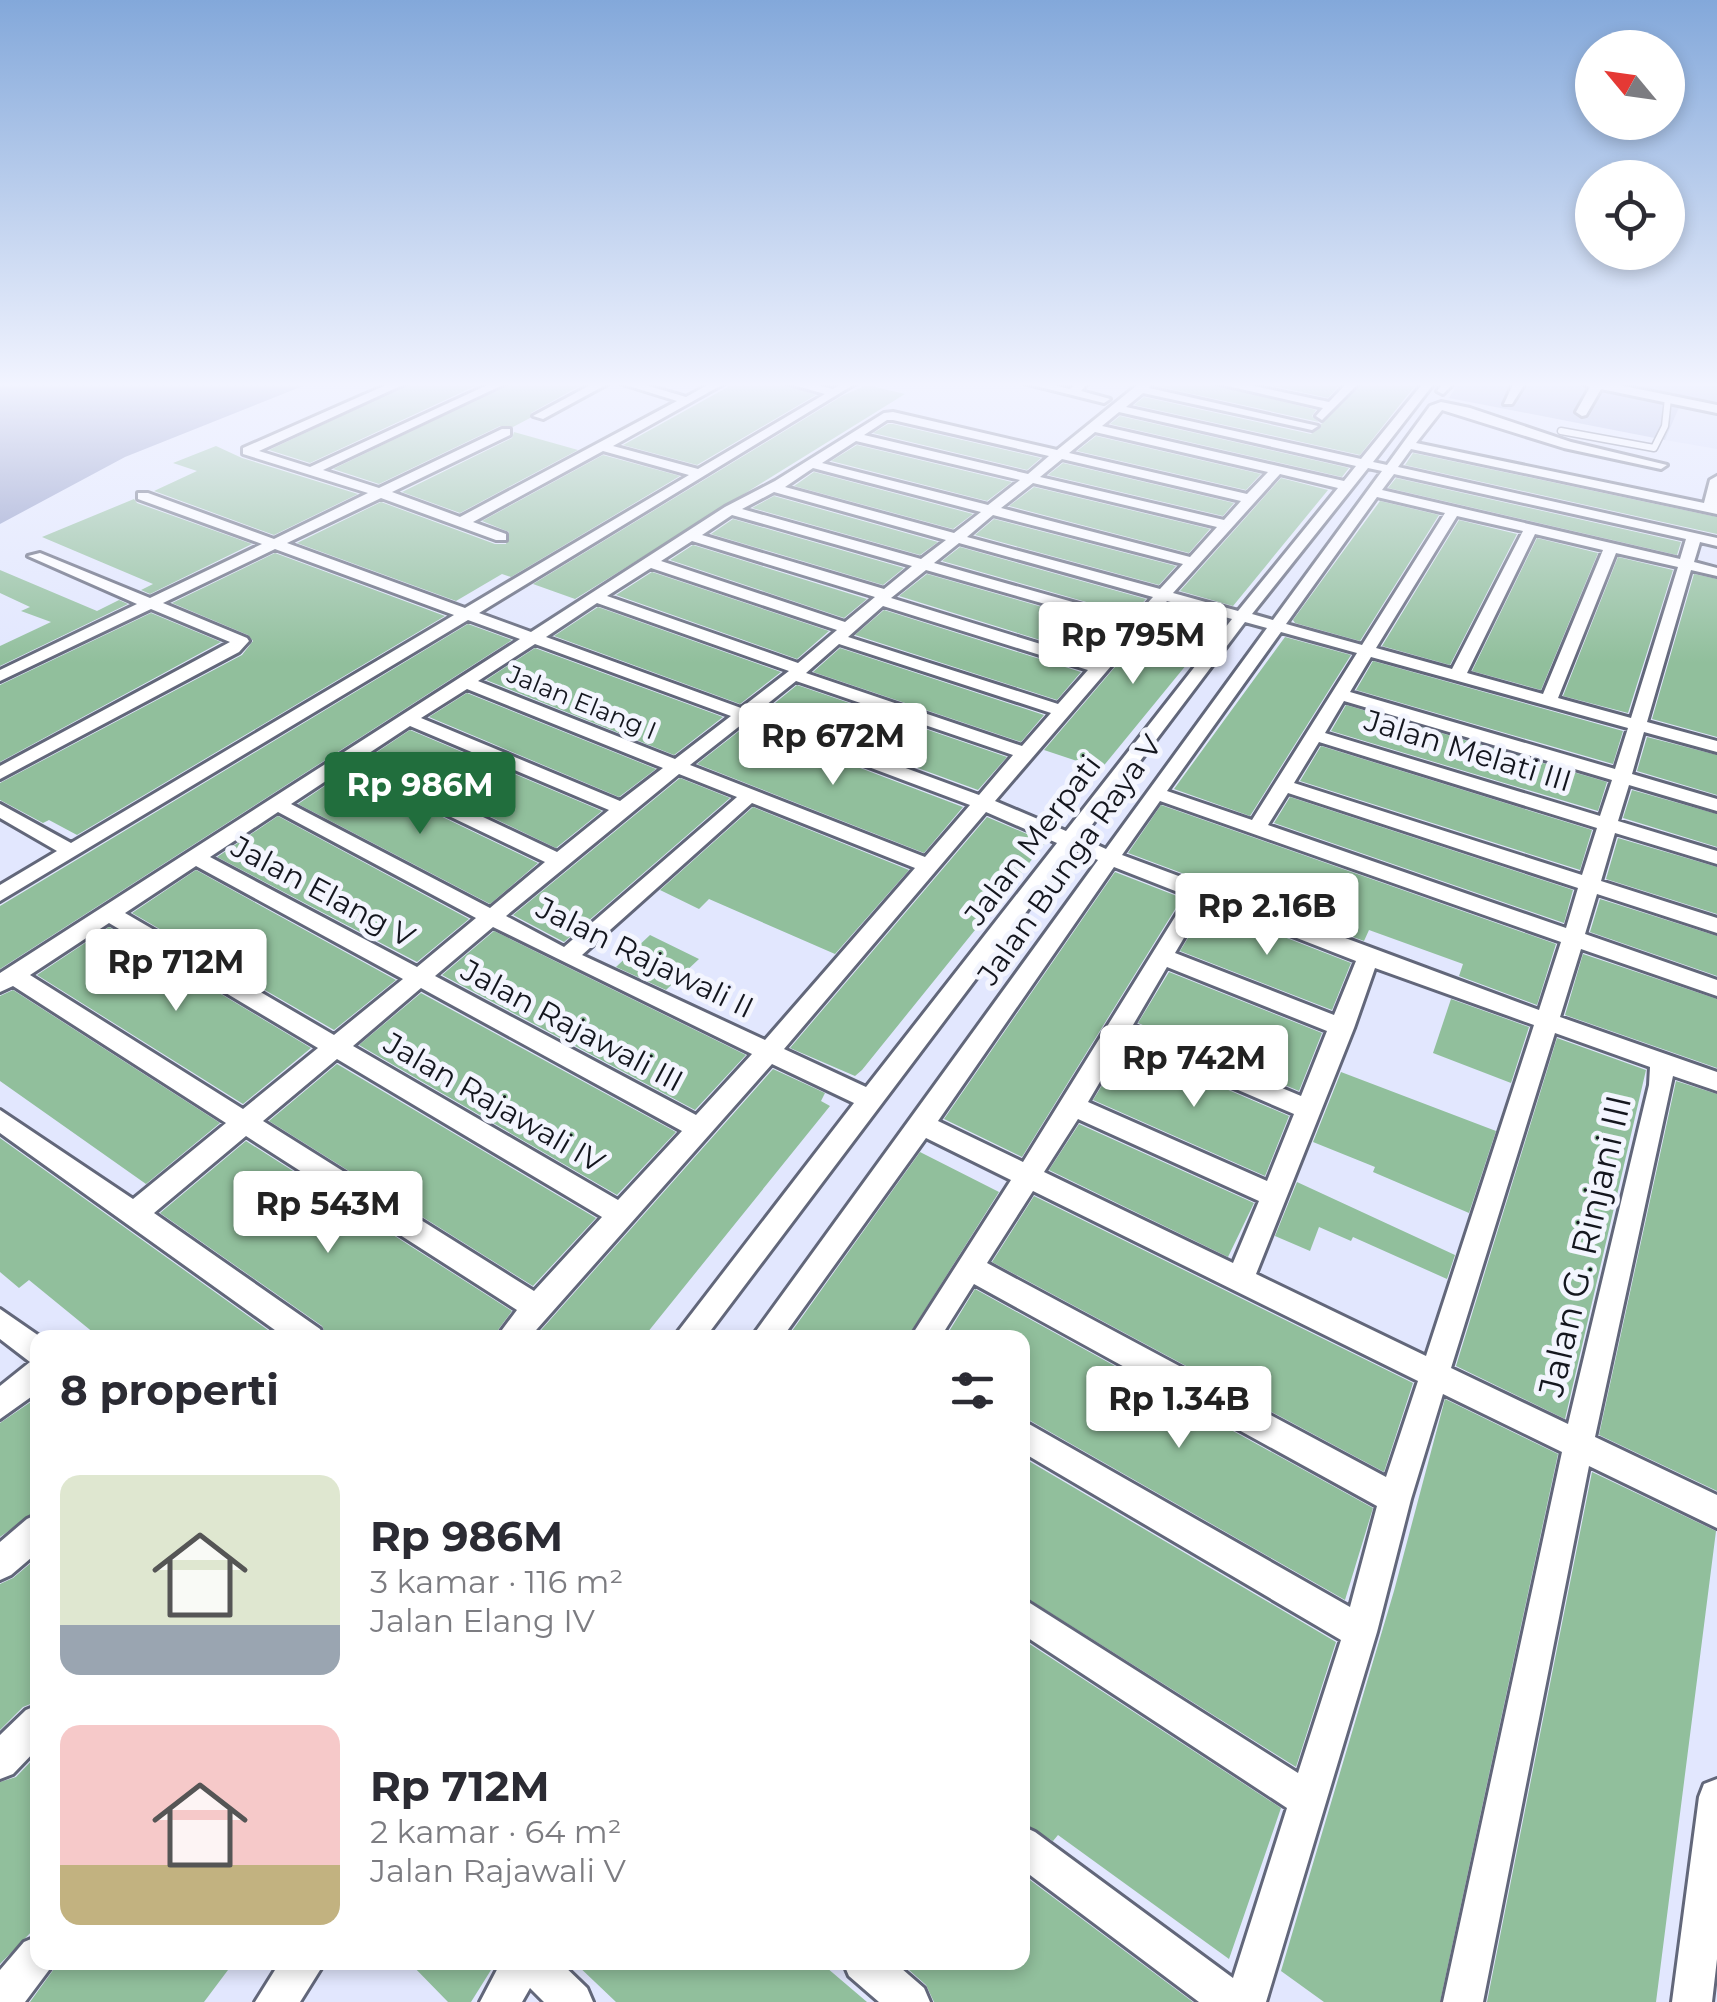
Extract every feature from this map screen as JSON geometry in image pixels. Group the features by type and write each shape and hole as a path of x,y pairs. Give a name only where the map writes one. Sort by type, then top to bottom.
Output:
{"street":[{"path":"326,475 502,538"},
{"path":"0,676 416,475"},
{"path":"464,522 551,475"},
{"path":"3,889 700,475"},
{"path":"537,1308 7,980 730,510 794,475"},
{"path":"875,475 1198,558"},
{"path":"1164,475 1253,496"},
{"path":"517,1330 768,1052 1134,627 1272,475"},
{"path":"1301,475 1348,486"},
{"name":"Jalan Merpati","path":"692,1330 1356,475"},
{"name":"Jalan Bunga Raya V","path":"771,1330 1388,475"},
{"path":"1421,475 1717,542"},
{"path":"1556,475 1713,510 1717,480"},
{"path":"1624,521 1640,475"},
{"path":"133,1214 622,809 960,538 1030,476 1227,525"},
{"path":"774,488 1717,748"},
{"path":"1376,493 1717,572"},
{"path":"142,496 985,804 1110,858 1368,957 1717,1082"},
{"path":"730,510 1134,627"},
{"path":"1256,828 1453,511"},
{"path":"1457,676 1531,528"},
{"path":"691,536 1100,668"},
{"path":"1246,2002 1360,1632 1395,1500 1574,936 1694,537"},
{"path":"1548,702 1611,548"},
{"path":"0,773 241,641 35,556"},
{"path":"650,563 1066,708"},
{"path":"597,598 1027,754"},
{"name":"Jalan Elang I","path":"467,683 928,866"},
{"path":"1342,691 1717,796"},
{"path":"410,720 622,809"},
{"name":"Jalan Melati III","path":"1314,735 1717,858"},
{"path":"347,760 561,862"},
{"path":"1621,772 1717,805"},
{"path":"1287,780 1590,878 1717,913"},
{"path":"1156,793 1717,988"},
{"path":"566,957 750,796"},
{"name":"Jalan Rajawali II","path":"279,805 566,957 871,1100"},
{"path":"0,810 71,851"},
{"name":"Jalan Elang V","path":"198,859 420,978"},
{"path":"1590,878 1717,926"},
{"path":"929,1330 1165,958 1201,891"},
{"name":"Jalan Rajawali IV","path":"110,914 620,1214"},
{"path":"1240,1282 1368,957"},
{"path":"1165,958 1343,1028"},
{"name":"Jalan Rajawali III","path":"420,978 697,1127"},
{"path":"1119,1028 1308,1109"},
{"name":"Jalan G. Rinjani III","path":"1463,2002 1578,1446 1661,1085 1662,1062"},
{"path":"1073,1106 1274,1196"},
{"path":"0,1120 299,1330"},
{"path":"922,1125 1717,1512"},
{"path":"968,1268 1395,1500"},
{"path":"0,1322 30,1346"},
{"path":"0,1405 30,1379"},
{"path":"1030,1440 1360,1632"},
{"path":"0,1564 30,1537"},
{"path":"1030,1619 1309,1801"},
{"path":"0,1761 30,1730"},
{"path":"1692,2002 1717,1797"},
{"path":"1030,1851 1232,2002"},
{"path":"0,2000 30,1965"},
{"path":"275,2002 299,1970"},
{"path":"500,2002 518,1970"},
{"path":"539,1970 573,2002"},
{"path":"872,1970 910,2002"}],"shaded area":[{"path":"0,475 91,475 0,524"}],"building":[{"path":"187,475 298,475 358,494 274,535 154,491"},
{"path":"353,475 397,475 379,484"},
{"path":"436,475 530,475 460,513 402,492"},
{"path":"566,475 680,476 511,577 502,574 456,601 297,543 381,502 495,544 506,544 509,532 482,521"},
{"path":"711,475 774,475 575,599 533,584"},
{"path":"809,475 827,475 973,514 953,529 794,486"},
{"path":"887,475 984,475 1012,482 987,501"},
{"path":"1050,475 1116,475 1234,503 1223,516"},
{"path":"1183,475 1260,475 1246,490"},
{"path":"1452,475 1520,475 1717,517 1717,534"},
{"path":"1281,478 1328,490 1233,606 1180,591"},
{"path":"1396,478 1681,542 1677,555 1388,488"},
{"path":"1034,487 1210,529 1189,553 1009,506"},
{"path":"774,496 938,542 920,555 752,508"},
{"path":"134,499 252,544 150,594 141,590 153,584 42,537"},
{"path":"1380,501 1439,515 1360,641 1295,623 1293,620"},
{"path":"733,519 904,568 883,585 711,534"},
{"path":"994,519 1176,566 1159,585 975,535"},
{"path":"1459,520 1517,534 1450,665 1382,646"},
{"path":"1537,538 1598,553 1541,690 1472,671"},
{"path":"693,545 867,599 844,618 670,560"},
{"path":"960,547 1146,599 1132,615 942,561"},
{"path":"275,553 445,616 77,835 49,820 43,823 0,800 0,783 242,655 253,641 248,635 172,603"},
{"path":"1618,557 1673,570 1628,713 1563,696"},
{"path":"0,570 97,611 119,600 128,604 0,666 0,646 51,622 21,611 30,607 0,593"},
{"path":"652,572 829,631 797,659 616,595"},
{"path":"927,574 1119,629 1095,657 899,596"},
{"path":"1694,574 1717,579 1717,737 1652,719"},
{"path":"1168,605 1223,620 1101,769 1044,750"},
{"path":"598,607 781,672 740,704 554,636"},
{"path":"884,610 1081,672 1057,700 855,635"},
{"path":"151,613 221,642 0,762 0,685"},
{"path":"468,624 512,640 0,969 0,906"},
{"path":"1285,637 1351,655 1250,816 1174,789"},
{"path":"535,648 723,717 674,755 486,680"},
{"path":"840,648 1044,715 1021,742 813,672"},
{"path":"1373,661 1623,731 1613,764 1356,690"},
{"path":"797,685 1007,757 978,790 764,712"},
{"path":"467,693 656,769 619,797 429,717"},
{"path":"1346,705 1607,782 1598,811 1331,731"},
{"path":"747,725 963,807 924,853 697,764"},
{"path":"410,730 602,811 556,848 368,758"},
{"path":"1647,737 1717,755 1717,795 1637,771"},
{"path":"1321,746 1592,830 1580,870 1300,781"},
{"path":"347,771 538,863 490,904 298,804"},
{"path":"680,778 730,798 564,942 513,915"},
{"path":"1632,790 1717,814 1717,847 1623,818"},
{"path":"1290,797 1573,890 1564,923 1274,823"},
{"path":"1161,805 1556,944 1537,1005 1459,976 1463,964 1369,930 1364,941 1128,853"},
{"path":"753,807 909,870 835,954 709,899 699,909 660,890"},
{"path":"278,816 469,919 417,962 217,857"},
{"path":"987,817 1046,842 862,1070 855,1076 790,1048"},
{"path":"1618,838 1717,867 1717,914 1606,879"},
{"path":"196,870 396,980 334,1030 132,913"},
{"path":"1115,872 1182,898 1022,1157 944,1119"},
{"path":"1600,899 1717,936 1717,976 1590,932"},
{"path":"1207,907 1351,963 1332,1010 1180,951"},
{"path":"109,927 311,1048 243,1104 37,975"},
{"path":"494,931 746,1055 695,1110 442,975"},
{"path":"650,935 699,959 666,990 616,967"},
{"path":"1583,954 1717,999 1717,1068 1565,1015"},
{"path":"1169,972 1322,1033 1299,1091 1138,1023"},
{"path":"13,990 220,1123 146,1184 0,1081 0,996"},
{"path":"421,993 676,1132 617,1195 359,1045"},
{"path":"1451,999 1529,1027 1511,1083 1433,1053"},
{"path":"1557,1038 1646,1070 1565,1419 1456,1366"},
{"path":"1126,1046 1289,1116 1265,1176 1093,1100"},
{"path":"337,1064 596,1218 533,1286 269,1121"},
{"path":"773,1069 825,1093 821,1101 830,1106 649,1330 541,1330"},
{"path":"1341,1072 1496,1131 1469,1213 1313,1142"},
{"path":"1676,1081 1717,1094 1717,1491 1599,1435"},
{"path":"1079,1124 1254,1203 1228,1257 1049,1170"},
{"path":"0,1138 268,1330 90,1330 29,1280 19,1288 0,1272"},
{"path":"246,1141 512,1311 498,1330 324,1330 160,1213"},
{"path":"920,1152 999,1192 912,1330 793,1330"},
{"path":"1297,1182 1455,1255 1447,1279 1353,1237 1351,1241 1319,1227 1310,1251 1275,1236"},
{"path":"1034,1196 1413,1383 1384,1472 992,1262"},
{"path":"975,1289 1373,1508 1345,1600 1030,1421 1030,1330 950,1330"},
{"path":"1445,1399 1558,1454 1440,2002 1324,2002 1281,1971 1394,1591"},
{"path":"30,1402 30,1516 0,1537 0,1423"},
{"path":"1030,1462 1336,1642 1296,1767 1030,1600"},
{"path":"1592,1472 1716,1531 1656,2002 1487,2002"},
{"path":"30,1564 30,1704 0,1730 0,1584"},
{"path":"1030,1644 1281,1808 1229,1959 1058,1835 1053,1841 1030,1827"},
{"path":"30,1762 30,1933 0,1964 0,1782 16,1777"},
{"path":"1030,1880 1193,2002 934,2002 926,1985 909,1970 1030,1970"},
{"path":"53,1970 228,1970 204,2002 30,2002"},
{"path":"417,1970 491,1970 471,2002 448,2002"},
{"path":"582,1970 829,1970 867,2002 616,2002"}]}
